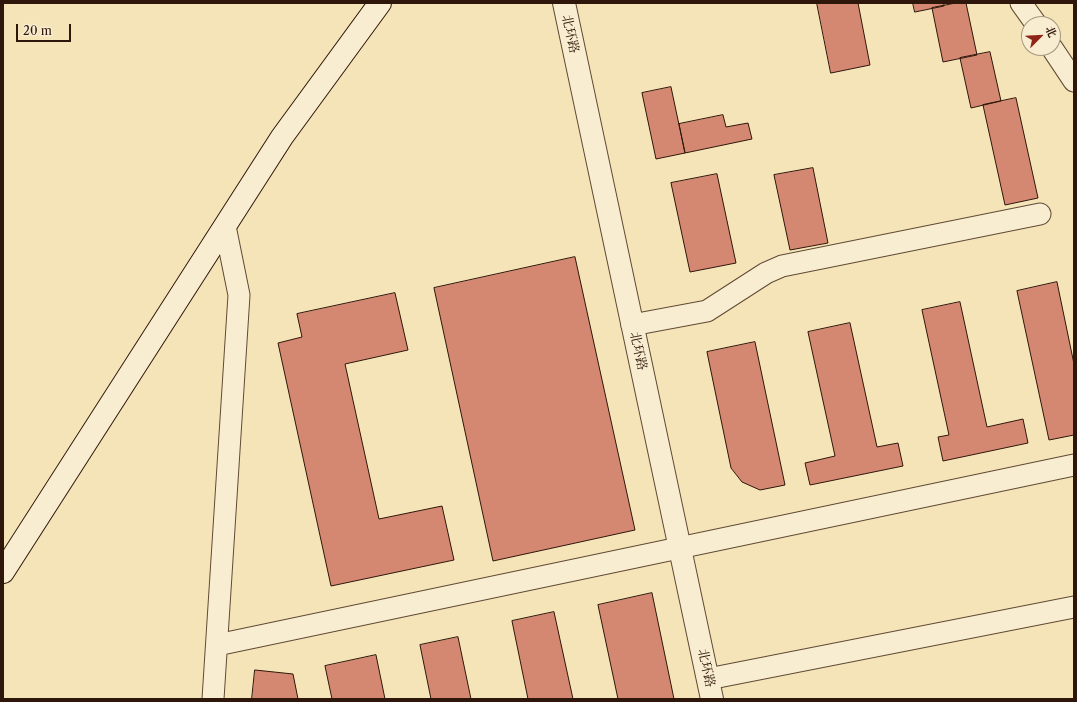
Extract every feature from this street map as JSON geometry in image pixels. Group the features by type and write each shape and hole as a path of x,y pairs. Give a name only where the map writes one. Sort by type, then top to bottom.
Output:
{"street":[{"path":"3,572 282,137 380,3"},
{"name":"北环路","path":"564,3 710,689"},
{"path":"1021,3 1030,16"},
{"path":"1057,56 1074,81"},
{"path":"632,324 707,311 766,273 782,266 1040,214"},
{"path":"214,699 239,295 225,226"},
{"path":"217,645 1074,465"},
{"path":"710,689 1074,607"}],"building":[{"path":"817,3 858,3 870,65 831,73"},
{"path":"913,3 944,3 944,6 915,12"},
{"path":"956,3 966,3 977,55 943,62 932,8"},
{"path":"990,52 1001,101 971,108 960,58"},
{"path":"671,87 685,153 656,159 642,93"},
{"path":"1016,98 1038,198 1005,205 983,105"},
{"path":"723,115 726,127 748,123 752,139 685,153 679,124"},
{"path":"813,168 828,243 790,250 774,175"},
{"path":"717,174 736,263 690,272 671,183"},
{"path":"575,257 635,530 493,561 434,288"},
{"path":"1057,282 1074,364 1074,435 1049,440 1017,291"},
{"path":"395,293 408,350 345,364 379,519 442,506 454,560 331,586 278,343 302,337 297,314"},
{"path":"960,302 987,427 1023,419 1028,443 943,461 938,437 949,435 922,310"},
{"path":"850,323 877,447 898,443 903,466 810,485 805,463 835,456 808,332"},
{"path":"755,342 785,485 760,490 742,482 731,468 707,352"},
{"path":"652,593 674,699 618,699 598,605"},
{"path":"554,612 573,699 528,699 512,621"},
{"path":"458,637 471,699 431,699 420,645"},
{"path":"376,655 385,699 332,699 325,666"},
{"path":"255,670 293,674 298,699 252,699"}]}
